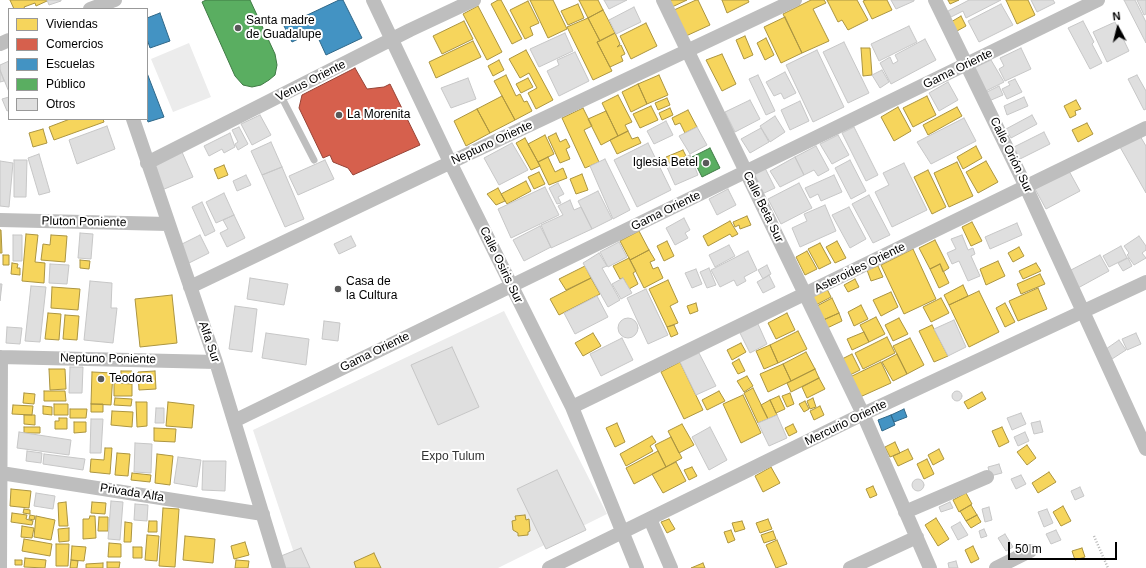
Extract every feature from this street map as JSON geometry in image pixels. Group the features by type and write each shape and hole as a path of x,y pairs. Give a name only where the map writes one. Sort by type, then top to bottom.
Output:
{"street":[{"path":"94,6 115,0"},
{"name":"Calle Osiris Sur","path":"373,0 450,162 572,407 637,568"},
{"name":"Venus Oriente","path":"148,163 474,0"},
{"name":"Calle Beta Sur","path":"663,0 863,414 930,568"},
{"name":"Neptuno Oriente","path":"190,287 450,162 795,0"},
{"name":"Calle Orión Sur","path":"935,0 1026,187 1146,449"},
{"name":"Gama Oriente","path":"234,421 1098,0"},
{"name":"Alfa Sur","path":"133,120 216,362 279,568"},
{"name":"Asteroides Oriente","path":"572,407 1146,128"},
{"name":"Pluton Poniente","path":"0,220 168,224"},
{"name":"Mercurio Oriente","path":"549,568 863,414 1146,282"},
{"path":"0,568 1,357"},
{"name":"Neptuno Poniente","path":"1,357 216,362"},
{"name":"Privada Alfa","path":"1,472 263,514"},
{"path":"905,512 987,477"},
{"path":"650,519 671,568"},
{"path":"850,568 916,537"},
{"path":"996,568 1030,551"}],"lane":[{"path":"281,96 314,160"}],"path":[{"path":"1094,536 1108,568"}],"green space":[{"path":"189,43 211,97 173,112 151,59"},
{"name":"Expo Tulum","path":"504,311 607,514 498,568 299,568 253,430"}],"building: Viviendas":[{"path":"10,0 47,0 36,6 35,3 24,8 14,8"},
{"path":"501,0 522,39 512,44 491,4"},
{"path":"530,0 553,0 567,29 548,38"},
{"path":"579,0 598,0 603,10 588,18"},
{"path":"669,0 687,0 672,7"},
{"path":"698,0 710,25 686,36 674,10"},
{"path":"722,0 748,0 749,2 727,13"},
{"path":"811,0 824,0 826,3 813,9 829,41 802,53 783,14"},
{"path":"827,0 857,0 868,20 848,30 842,20 838,22"},
{"path":"887,0 892,10 872,19 863,1"},
{"path":"948,0 959,0 950,4"},
{"path":"1006,0 1028,0 1035,15 1017,24"},
{"path":"528,1 539,23 530,27 533,35 525,39 510,10"},
{"path":"578,4 584,18 568,25 561,11"},
{"path":"478,6 502,52 487,60 463,14"},
{"path":"603,10 615,33 600,41 588,18"},
{"path":"961,16 966,26 957,31 951,22"},
{"path":"785,17 802,53 781,63 764,27"},
{"path":"588,18 600,41 597,42 612,71 593,80 567,27"},
{"path":"464,21 473,39 442,54 433,36"},
{"path":"646,23 657,46 631,59 620,36"},
{"path":"615,33 620,44 617,47 621,45 625,54 621,56 623,61 610,67 597,42"},
{"path":"745,36 753,55 744,59 736,40"},
{"path":"766,38 774,55 765,60 757,43"},
{"path":"473,41 481,57 436,78 429,62"},
{"path":"861,48 870,48 872,75 863,76"},
{"path":"526,50 553,100 536,109 528,93 537,88 529,73 520,78 509,59"},
{"path":"722,54 736,84 722,91 706,60"},
{"path":"499,60 504,70 493,76 488,66"},
{"path":"506,75 516,96 520,94 524,102 527,101 532,111 515,120 494,81"},
{"path":"659,75 668,95 647,104 638,84"},
{"path":"528,78 533,87 521,93 516,84"},
{"path":"638,84 647,104 631,112 622,92"},
{"path":"618,95 632,122 625,125 628,131 618,136 602,103"},
{"path":"502,96 515,120 490,133 477,109"},
{"path":"927,96 936,115 913,127 903,108"},
{"path":"667,98 670,105 658,110 655,103"},
{"path":"1076,100 1081,109 1075,111 1076,115 1070,118 1064,106"},
{"path":"651,106 658,120 640,128 633,114"},
{"path":"898,107 911,131 894,141 881,117"},
{"path":"957,107 962,116 928,135 923,125"},
{"path":"583,108 592,126 584,130 599,162 585,168 562,118"},
{"path":"670,108 673,115 662,120 659,113"},
{"path":"477,109 490,133 466,146 454,121"},
{"path":"688,110 697,127 685,133 680,123 675,125 672,118"},
{"path":"606,111 618,136 601,145 588,119"},
{"path":"67,120 103,120 104,122 54,140 49,127"},
{"path":"1087,123 1093,134 1078,142 1072,130"},
{"path":"43,129 47,143 33,147 29,133"},
{"path":"628,131 632,139 638,137 641,143 617,154 610,140"},
{"path":"556,133 560,142 566,139 570,147 566,149 570,159 560,163 548,137"},
{"path":"545,135 554,154 538,162 528,144"},
{"path":"525,138 540,166 531,170 516,143"},
{"path":"976,146 982,158 963,169 957,157"},
{"path":"683,150 686,156 670,164 666,157"},
{"path":"548,157 555,172 563,168 567,178 549,185 538,162"},
{"path":"986,161 998,182 978,193 966,172"},
{"path":"957,162 973,196 949,207 934,173"},
{"path":"224,165 228,175 218,179 214,169"},
{"path":"928,170 946,207 932,214 914,177"},
{"path":"539,172 545,184 534,189 528,177"},
{"path":"582,174 588,190 576,194 570,179"},
{"path":"526,181 531,191 507,204 501,194"},
{"path":"498,188 505,201 496,205 487,194"},
{"path":"747,216 751,225 740,229 739,225 735,227 733,222"},
{"path":"730,221 738,234 732,237 730,234 708,246 703,236"},
{"path":"972,222 982,241 971,246 962,227"},
{"path":"1,230 2,253 0,253"},
{"path":"639,231 649,250 630,260 620,241"},
{"path":"26,234 38,235 35,262 45,263 44,283 22,281"},
{"path":"51,235 67,236 65,262 41,260 43,244 50,245"},
{"path":"935,240 949,268 943,272 940,264 930,269 919,248"},
{"path":"667,241 674,256 664,261 657,246"},
{"path":"837,241 846,258 835,263 826,247"},
{"path":"820,243 831,263 819,269 808,249"},
{"path":"1019,247 1024,256 1013,262 1008,253"},
{"path":"913,249 936,299 904,314 881,265"},
{"path":"649,250 655,260 650,262 653,269 658,267 663,278 644,288 630,260"},
{"path":"807,251 817,269 805,275 796,257"},
{"path":"3,255 9,255 9,265 3,265"},
{"path":"629,258 636,271 633,273 638,284 629,289 623,278 620,279 613,266"},
{"path":"80,260 90,261 89,269 80,268"},
{"path":"998,261 1005,276 986,285 980,269"},
{"path":"12,263 18,264 17,268 20,268 20,275 11,274"},
{"path":"1036,263 1041,271 1023,279 1019,271"},
{"path":"940,264 949,283 939,288 930,269"},
{"path":"585,266 591,278 566,290 559,279"},
{"path":"878,266 883,277 871,281 867,270"},
{"path":"1040,274 1045,284 1021,294 1017,284"},
{"path":"591,278 600,294 559,315 550,299"},
{"path":"855,279 859,287 848,292 844,285"},
{"path":"668,280 678,302 670,306 678,323 667,327 649,289"},
{"path":"963,285 968,296 949,305 944,295"},
{"path":"52,287 80,289 78,310 51,308"},
{"path":"1038,288 1047,309 1018,321 1009,301"},
{"path":"827,289 831,297 814,306 810,297"},
{"path":"979,291 999,332 969,347 949,305"},
{"path":"891,292 898,307 881,316 873,300"},
{"path":"172,295 177,343 140,347 135,299"},
{"path":"832,298 839,313 821,321 815,307"},
{"path":"941,298 949,313 931,322 923,307"},
{"path":"696,303 698,311 690,314 687,306"},
{"path":"1005,303 1015,322 1005,327 996,308"},
{"path":"861,305 868,319 854,326 848,312"},
{"path":"48,313 61,314 59,340 45,339"},
{"path":"787,313 795,330 776,339 768,323"},
{"path":"839,313 842,321 825,329 821,321"},
{"path":"65,315 79,316 77,340 63,339"},
{"path":"876,317 885,334 869,342 860,325"},
{"path":"899,318 908,334 893,341 885,325"},
{"path":"674,325 678,334 671,337 667,327"},
{"path":"932,325 948,356 934,362 919,331"},
{"path":"798,331 807,349 778,363 770,345"},
{"path":"864,332 869,342 852,350 847,339"},
{"path":"593,333 601,346 583,356 575,343"},
{"path":"887,337 895,353 863,369 855,353"},
{"path":"910,338 924,365 907,374 893,346"},
{"path":"741,343 746,352 732,360 727,350"},
{"path":"770,345 778,363 764,369 756,351"},
{"path":"806,352 815,369 791,381 783,364"},
{"path":"852,354 860,370 848,376 840,360"},
{"path":"897,354 907,374 893,381 882,362"},
{"path":"739,359 745,371 738,374 732,363"},
{"path":"680,362 703,410 684,419 661,372"},
{"path":"881,362 891,383 860,397 850,377"},
{"path":"783,364 791,381 768,392 760,374"},
{"path":"49,369 65,369 66,389 50,390"},
{"path":"815,369 819,378 791,392 787,383"},
{"path":"121,371 132,371 132,382 121,382"},
{"path":"155,371 156,389 139,390 138,372"},
{"path":"92,372 113,373 111,405 91,404"},
{"path":"747,376 753,386 744,392 737,381"},
{"path":"819,378 825,389 807,398 802,387"},
{"path":"114,383 132,384 132,396 114,396"},
{"path":"753,388 768,419 758,423 744,393"},
{"path":"44,391 65,391 66,401 44,401"},
{"path":"719,391 725,401 707,410 702,400"},
{"path":"982,392 986,399 968,409 964,402"},
{"path":"24,393 35,394 34,404 23,403"},
{"path":"790,393 794,404 787,407 782,396"},
{"path":"743,395 761,433 741,443 723,404"},
{"path":"779,396 785,409 776,413 770,400"},
{"path":"115,398 132,399 131,406 114,405"},
{"path":"813,398 816,407 810,409 807,401"},
{"path":"770,400 777,415 768,419 761,405"},
{"path":"805,401 809,409 804,412 799,404"},
{"path":"136,402 147,402 147,426 137,427"},
{"path":"168,402 194,405 192,428 166,426"},
{"path":"54,404 68,404 68,415 54,415"},
{"path":"91,404 103,404 103,412 91,412"},
{"path":"13,405 33,406 32,415 12,414"},
{"path":"43,406 52,407 52,415 43,414"},
{"path":"820,406 824,415 814,420 810,411"},
{"path":"70,409 87,409 86,418 70,418"},
{"path":"112,411 133,412 132,427 111,425"},
{"path":"24,415 35,415 35,425 24,424"},
{"path":"59,418 67,418 67,429 55,429 55,421 59,421"},
{"path":"74,422 86,422 86,432 74,433"},
{"path":"617,423 625,442 615,447 606,428"},
{"path":"682,424 694,445 679,453 668,431"},
{"path":"793,424 797,432 789,436 785,428"},
{"path":"24,427 40,427 40,433 24,433"},
{"path":"1002,427 1009,442 999,447 992,431"},
{"path":"154,428 176,429 175,442 154,441"},
{"path":"652,436 656,442 650,446 653,451 626,466 620,454"},
{"path":"671,437 682,458 666,467 655,445"},
{"path":"895,442 900,453 890,457 885,447"},
{"path":"1027,445 1036,458 1027,465 1017,452"},
{"path":"105,448 112,448 110,474 90,472 91,459 104,460"},
{"path":"908,449 913,459 898,466 893,456"},
{"path":"939,449 944,459 933,465 928,455"},
{"path":"658,451 666,467 634,484 626,468"},
{"path":"117,453 130,454 128,476 115,475"},
{"path":"157,454 173,456 170,485 155,483"},
{"path":"927,459 934,474 924,479 917,464"},
{"path":"676,462 686,481 663,493 652,474"},
{"path":"692,467 697,476 689,480 684,470"},
{"path":"771,467 780,483 763,492 755,476"},
{"path":"1049,472 1056,482 1038,493 1032,483"},
{"path":"132,473 151,475 150,482 131,480"},
{"path":"873,486 877,495 870,498 866,489"},
{"path":"11,489 31,491 29,508 10,506"},
{"path":"966,493 972,504 959,512 953,500"},
{"path":"66,502 68,526 59,526 58,503"},
{"path":"92,502 106,503 105,514 91,513"},
{"path":"971,505 977,515 966,521 960,511"},
{"path":"1063,506 1071,521 1061,526 1053,512"},
{"path":"163,508 179,509 175,567 159,566"},
{"path":"24,509 30,510 30,514 23,513"},
{"path":"12,513 27,515 26,519 33,521 32,525 11,522"},
{"path":"30,515 35,516 34,520 29,519"},
{"path":"525,515 526,520 529,519 530,531 528,532 528,535 518,536 518,533 513,530 512,521 516,520 515,516"},
{"path":"977,515 981,522 971,528 966,521"},
{"path":"36,516 55,520 51,540 34,537"},
{"path":"90,516 95,516 96,538 83,539 83,519 89,519"},
{"path":"99,517 108,517 108,531 98,531"},
{"path":"936,518 949,539 938,546 925,525"},
{"path":"669,519 675,529 667,533 661,522"},
{"path":"768,519 772,529 760,533 756,523"},
{"path":"149,521 157,521 157,532 148,532"},
{"path":"742,521 745,529 735,532 732,523"},
{"path":"125,522 132,523 131,542 124,542"},
{"path":"22,526 34,528 32,538 21,537"},
{"path":"69,528 69,541 59,542 58,529"},
{"path":"731,530 735,540 728,543 724,532"},
{"path":"773,531 776,539 764,543 761,535"},
{"path":"147,535 159,536 157,561 145,560"},
{"path":"185,536 215,539 213,563 183,560"},
{"path":"24,539 52,544 50,556 22,551"},
{"path":"777,540 787,564 776,568 766,545"},
{"path":"245,542 249,555 234,559 231,546"},
{"path":"109,543 121,544 121,557 108,557"},
{"path":"56,544 69,544 68,566 56,566"},
{"path":"72,546 86,547 84,561 71,560"},
{"path":"973,546 979,559 971,563 965,550"},
{"path":"133,547 142,547 142,558 133,558"},
{"path":"1082,548 1085,557 1075,560 1072,551"},
{"path":"374,553 381,568 356,568 354,562"},
{"path":"25,558 46,560 45,568 24,567"},
{"path":"15,560 22,560 22,565 15,565"},
{"path":"71,560 78,561 77,568 70,568"},
{"path":"236,560 249,561 248,568 235,568"},
{"path":"107,562 120,562 119,568 107,568"},
{"path":"103,563 103,568 86,568 86,564"},
{"path":"703,563 705,568 691,568"}],"building: Comercios":[{"path":"355,68 367,89 384,87 390,84 420,145 353,175 348,168 333,162 330,155 323,158 299,108 302,95"}],"building: Escuelas":[{"path":"339,0 343,0 362,38 326,55 315,31 292,42 284,26"},
{"path":"160,13 170,41 150,48 148,42 148,18"},
{"path":"148,76 164,117 148,122 148,120"},
{"path":"904,409 907,417 894,422 891,415"},
{"path":"891,415 895,425 882,431 878,420"}],"building: Público":[{"name":"Santa madre de Guadalupe","path":"206,0 250,0 275,54 277,65 275,75 261,85 252,87 243,85 235,76 202,2"},
{"name":"Iglesia Betel","path":"710,148 720,168 702,177 692,157"}],"building: Otros":[{"path":"47,0 61,0 61,1 49,5"},
{"path":"604,0 627,0 609,9"},
{"path":"891,0 914,0 914,1 896,9"},
{"path":"969,0 1001,0 966,18 963,11 951,17 948,11"},
{"path":"1031,0 1053,0 1055,3 1037,12"},
{"path":"1124,0 1135,0 1146,22 1146,43"},
{"path":"1137,0 1146,0 1146,14 1144,15"},
{"path":"1001,4 1013,25 979,42 968,21"},
{"path":"634,7 641,22 616,34 609,20"},
{"path":"1083,21 1094,42 1092,44 1102,63 1090,69 1068,28"},
{"path":"1115,22 1129,51 1107,62 1093,32"},
{"path":"909,26 917,42 879,61 871,44"},
{"path":"565,33 573,51 539,67 530,49"},
{"path":"925,39 936,60 891,84 880,63 890,57 893,64 898,61 895,55"},
{"path":"844,42 869,93 848,103 823,52"},
{"path":"1021,48 1031,69 1005,81 999,69 1004,66 1000,58"},
{"path":"817,50 844,107 813,122 786,65"},
{"path":"575,52 589,81 559,96 547,71 559,65 557,60"},
{"path":"991,60 1004,82 982,93 972,69"},
{"path":"8,61 8,90 0,70 0,65"},
{"path":"0,70 4,81 0,82"},
{"path":"882,70 889,82 880,88 872,75"},
{"path":"785,72 796,93 784,99 781,93 774,96 766,82"},
{"path":"758,75 775,111 766,115 749,79"},
{"path":"1137,75 1146,91 1146,109 1144,110 1128,79"},
{"path":"468,78 476,99 451,108 441,88"},
{"path":"1015,79 1022,92 1007,99 1002,89 1010,85 1008,82"},
{"path":"948,82 958,100 939,111 929,93"},
{"path":"999,86 1003,95 989,101 985,93"},
{"path":"8,97 7,111 2,99"},
{"path":"1024,97 1028,106 1007,115 1004,106"},
{"path":"750,100 760,119 735,132 725,112"},
{"path":"800,101 809,121 790,130 781,110"},
{"path":"260,115 271,135 252,145 241,124"},
{"path":"1032,115 1037,124 1011,138 1006,129"},
{"path":"775,116 785,132 770,142 760,126"},
{"path":"964,118 976,141 931,164 917,142"},
{"path":"666,121 673,135 654,144 647,131"},
{"path":"107,126 115,149 77,164 69,140"},
{"path":"239,127 248,144 238,150 235,144 238,142 232,130"},
{"path":"697,127 707,145 690,154 679,136"},
{"path":"854,127 878,175 866,181 842,133"},
{"path":"761,128 769,142 750,153 741,139"},
{"path":"1044,132 1050,144 1018,160 1012,148"},
{"path":"230,133 235,147 224,153 222,149 209,156 204,146"},
{"path":"838,135 849,155 832,164 820,144"},
{"path":"1140,136 1146,146 1146,193 1120,147"},
{"path":"271,142 282,167 262,175 251,151"},
{"path":"512,143 528,170 499,185 484,158"},
{"path":"648,143 671,190 637,207 614,160"},
{"path":"816,146 829,170 818,176 814,170 804,175 795,157"},
{"path":"182,152 193,177 162,190 151,166"},
{"path":"39,154 50,192 39,195 28,158"},
{"path":"690,155 698,175 675,185 666,165"},
{"path":"795,157 804,175 780,187 770,171"},
{"path":"605,159 630,210 613,219 590,166"},
{"path":"14,160 27,160 26,197 14,197"},
{"path":"325,160 334,179 298,195 289,176"},
{"path":"850,160 866,191 851,199 835,168"},
{"path":"0,161 13,163 9,207 0,206"},
{"path":"904,163 927,210 892,227 875,192 889,185 883,173"},
{"path":"282,167 304,219 285,227 262,175"},
{"path":"765,168 775,188 762,194 753,174"},
{"path":"1069,171 1080,191 1046,209 1035,189"},
{"path":"246,175 251,185 237,191 233,181"},
{"path":"834,175 842,192 821,201 818,194 810,198 805,188"},
{"path":"558,183 564,194 558,197 561,203 557,204 549,188"},
{"path":"799,183 812,208 781,224 768,199"},
{"path":"545,187 559,215 511,238 498,209"},
{"path":"728,189 736,205 717,215 709,199"},
{"path":"598,191 612,219 592,229 578,201"},
{"path":"224,193 234,215 216,223 206,202"},
{"path":"869,195 890,235 873,243 852,204"},
{"path":"570,200 574,210 581,207 592,229 551,248 541,225 563,215 558,206"},
{"path":"202,202 215,231 205,236 192,207"},
{"path":"825,205 836,231 800,247 792,228 807,221 804,214"},
{"path":"849,207 866,239 850,248 832,215"},
{"path":"234,215 245,238 227,247 220,233 228,229 223,220"},
{"path":"684,218 690,230 685,233 688,238 675,245 666,228"},
{"path":"1017,223 1022,235 990,249 985,237"},
{"path":"540,226 551,247 524,261 513,240"},
{"path":"80,233 93,234 91,259 78,258"},
{"path":"13,235 22,235 22,261 13,261"},
{"path":"200,235 209,253 189,263 180,245"},
{"path":"962,235 968,250 973,248 975,254 971,256 980,276 968,281 959,261 952,264 947,253 956,249 951,239"},
{"path":"351,236 356,246 339,254 334,244"},
{"path":"1139,236 1146,246 1146,250 1142,253 1146,258 1134,265 1127,255 1129,253 1124,246"},
{"path":"619,242 627,257 608,267 600,252"},
{"path":"729,245 735,256 715,267 709,255"},
{"path":"1121,246 1127,258 1109,267 1103,256"},
{"path":"748,251 757,270 744,277 746,281 737,286 734,280 720,287 711,270"},
{"path":"599,253 607,266 602,268 620,300 608,307 583,263"},
{"path":"1100,255 1109,271 1078,288 1069,271"},
{"path":"1128,258 1132,266 1123,271 1118,263"},
{"path":"50,264 69,265 67,284 49,283"},
{"path":"767,265 771,274 763,279 758,270"},
{"path":"709,268 716,285 707,288 700,272"},
{"path":"696,269 702,284 692,288 685,273"},
{"path":"769,275 775,287 763,293 757,282"},
{"path":"250,278 288,284 284,305 247,299"},
{"path":"623,278 632,293 621,299 612,284"},
{"path":"90,281 112,283 111,308 117,308 113,343 84,340"},
{"path":"0,284 2,284 0,301"},
{"path":"31,286 46,287 40,342 25,341"},
{"path":"646,289 668,335 648,344 627,298"},
{"path":"597,296 608,317 575,334 564,313"},
{"path":"235,306 257,309 252,352 229,349"},
{"path":"628,318 635,321 638,328 635,335 628,338 621,335 618,328 621,321"},
{"path":"954,320 966,347 948,356 934,329"},
{"path":"324,321 340,323 338,341 322,339"},
{"path":"758,324 767,344 750,353 740,333"},
{"path":"7,327 22,328 20,344 6,343"},
{"path":"266,333 309,339 306,365 262,358"},
{"path":"1136,333 1141,344 1127,350 1122,339"},
{"path":"622,338 633,360 601,376 590,354"},
{"path":"1119,340 1126,350 1112,359 1106,349"},
{"path":"452,347 479,407 438,425 411,365"},
{"path":"699,353 716,386 696,395 680,362"},
{"path":"70,367 83,367 82,393 69,393"},
{"path":"955,391 959,391 961,392 961,400 955,401 952,398 952,394"},
{"path":"156,408 164,408 164,423 155,423"},
{"path":"1021,413 1026,424 1012,430 1007,418"},
{"path":"777,415 787,438 769,446 758,423"},
{"path":"91,419 103,419 101,453 90,453"},
{"path":"1040,421 1043,432 1034,434 1031,423"},
{"path":"710,427 727,460 709,470 692,437"},
{"path":"19,432 71,440 69,455 17,448"},
{"path":"1025,432 1029,441 1018,446 1014,437"},
{"path":"135,443 152,444 151,473 134,472"},
{"path":"27,451 42,453 41,463 26,461"},
{"path":"44,454 85,459 83,470 43,464"},
{"path":"178,457 201,460 197,487 174,483"},
{"path":"203,461 226,461 225,491 202,490"},
{"path":"999,464 1002,473 990,476 988,467"},
{"path":"557,470 586,530 546,549 517,489"},
{"path":"1021,475 1026,484 1016,489 1011,479"},
{"path":"920,479 923,480 923,490 916,491 913,490 912,483 913,480"},
{"path":"1080,487 1084,496 1075,500 1071,491"},
{"path":"36,493 55,496 53,509 34,506"},
{"path":"111,501 123,502 120,540 108,539"},
{"path":"950,502 953,508 941,512 939,507"},
{"path":"135,504 148,505 147,521 134,520"},
{"path":"989,507 992,520 985,522 982,509"},
{"path":"1047,509 1053,523 1044,527 1038,512"},
{"path":"960,522 968,535 958,540 951,527"},
{"path":"984,529 987,536 981,538 979,531"},
{"path":"1056,530 1061,540 1051,544 1046,534"},
{"path":"1005,534 1013,547 1006,551 998,538"},
{"path":"301,548 310,568 281,568 276,558"},
{"path":"956,561 958,568 949,568 948,563"}],"place":[{"name":"Santa madre de Guadalupe","path":"238,28"},
{"name":"La Morenita","path":"339,115"},
{"name":"Iglesia Betel","path":"706,163"},
{"name":"Casa de la Cultura","path":"338,289"},
{"name":"Teodora","path":"101,379"}]}
